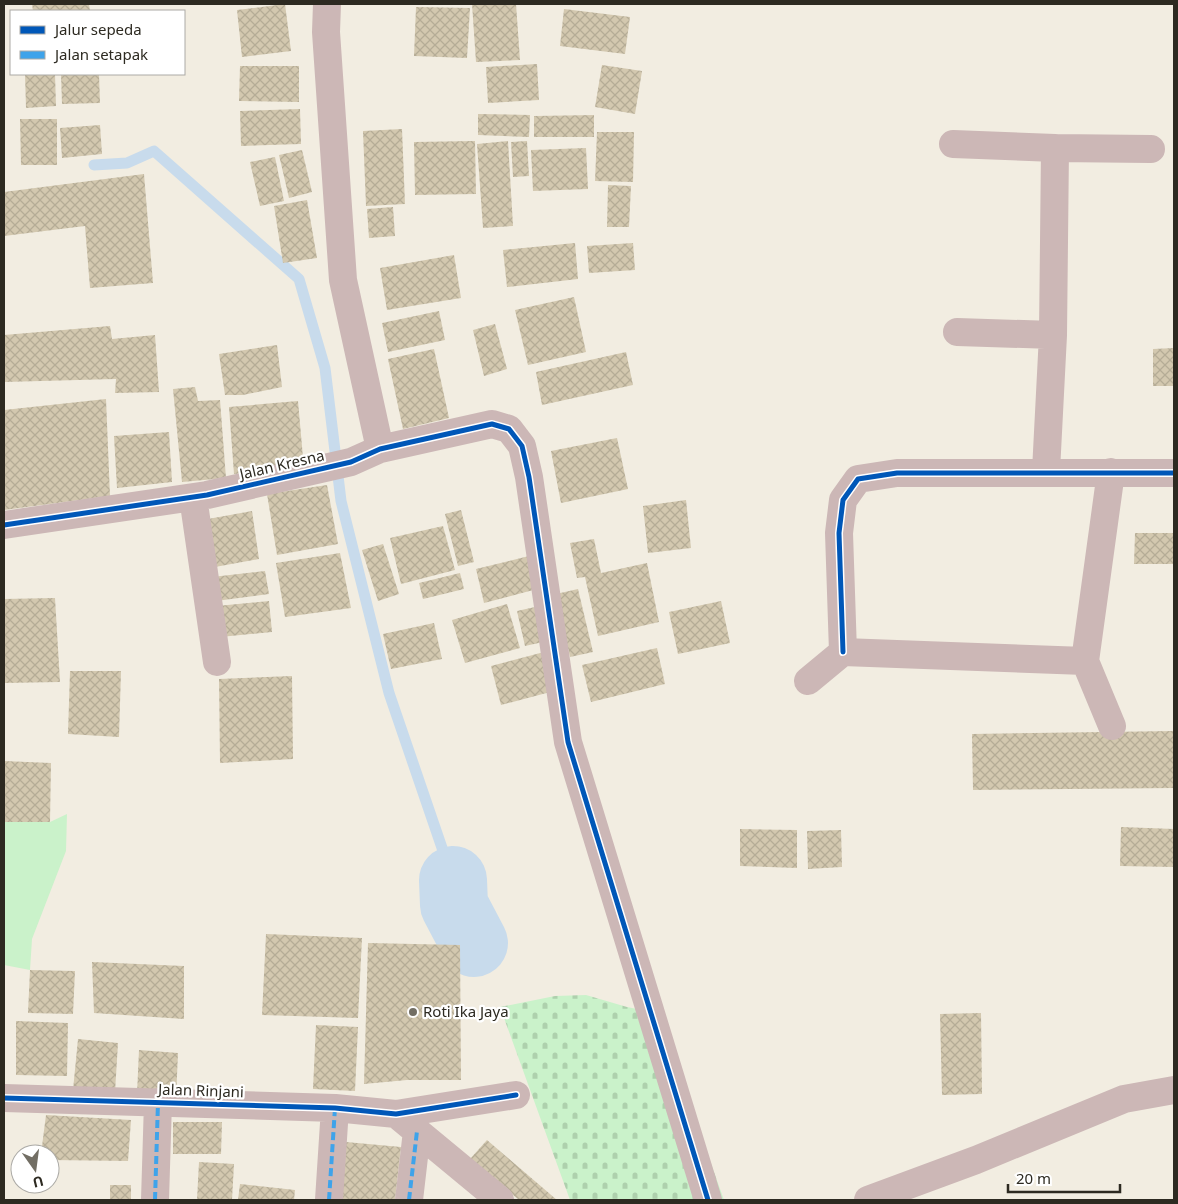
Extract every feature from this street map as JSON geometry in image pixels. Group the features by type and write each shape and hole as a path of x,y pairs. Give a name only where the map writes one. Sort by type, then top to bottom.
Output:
{"street":[{"path":"327,4 326,32 342,280 380,449"},
{"path":"953,144 1151,149"},
{"path":"1046,471 1053,335 1056,148"},
{"path":"957,332 1053,335"},
{"name":"Jalan Kresna","path":"4,525 193,497 351,462 380,449 492,424 509,429 522,446 529,477 568,742 708,1200"},
{"path":"843,652 839,533 843,500 858,478 897,473 1046,471 1174,473"},
{"path":"1111,472 1085,660 1112,726"},
{"path":"193,497 217,662"},
{"path":"808,681 843,652 1085,660"},
{"path":"868,1200 976,1160 1124,1099 1174,1090"},
{"name":"Jalan Rinjani","path":"4,1098 335,1108 396,1114 516,1095"},
{"path":"155,1200 158,1102"},
{"path":"329,1200 335,1108"},
{"path":"396,1114 500,1200"},
{"path":"409,1200 417,1131"}],"green space":[{"path":"67,814 66,851 32,939 30,970 4,965 4,822 50,822"},
{"path":"586,995 627,1007 657,1013 724,1200 570,1200 500,1007 555,996"}],"building":[{"path":"32,4 89,4 90,10 33,10"},
{"path":"285,4 291,51 242,57 237,10"},
{"path":"472,4 516,4 520,60 476,62"},
{"path":"416,7 470,8 467,58 414,56"},
{"path":"564,9 630,17 625,54 560,46"},
{"path":"537,64 539,100 488,103 486,67"},
{"path":"602,65 642,71 635,114 595,107"},
{"path":"240,66 299,66 299,102 239,101"},
{"path":"25,75 55,75 56,106 26,108"},
{"path":"61,75 99,75 100,103 62,104"},
{"path":"300,109 301,144 241,146 240,111"},
{"path":"478,114 530,115 529,137 478,135"},
{"path":"594,115 594,137 534,137 534,116"},
{"path":"20,119 57,119 57,165 21,165"},
{"path":"100,125 102,154 62,158 60,128"},
{"path":"402,129 405,204 366,206 363,131"},
{"path":"597,132 634,132 633,182 595,181"},
{"path":"475,141 476,194 415,195 414,142"},
{"path":"508,141 513,226 483,228 477,144"},
{"path":"527,141 529,176 513,177 511,142"},
{"path":"586,148 588,189 533,191 531,150"},
{"path":"302,150 312,192 289,198 279,155"},
{"path":"275,157 284,201 260,206 250,162"},
{"path":"144,174 153,283 90,288 85,226 4,236 4,192"},
{"path":"608,185 631,186 629,227 607,227"},
{"path":"307,200 317,258 283,263 274,206"},
{"path":"393,207 395,236 369,238 367,209"},
{"path":"575,243 578,279 507,287 503,250"},
{"path":"633,243 635,270 589,273 587,246"},
{"path":"454,255 461,298 387,310 380,268"},
{"path":"574,297 586,352 528,365 515,310"},
{"path":"439,311 445,340 388,352 382,323"},
{"path":"495,324 507,369 484,376 473,330"},
{"path":"110,326 112,339 155,335 159,392 115,393 116,379 4,382 4,335"},
{"path":"277,345 282,387 243,395 225,395 219,354"},
{"path":"1174,348 1174,386 1153,386 1153,349"},
{"path":"434,349 449,418 403,429 388,359"},
{"path":"626,352 633,385 542,405 536,372"},
{"path":"195,387 198,401 220,400 226,478 182,482 173,389"},
{"path":"106,399 110,496 4,510 4,410"},
{"path":"298,401 304,469 234,474 229,407"},
{"path":"169,432 172,482 117,488 114,436"},
{"path":"617,438 628,489 561,503 551,451"},
{"path":"327,485 338,544 277,555 267,494"},
{"path":"686,500 691,548 648,553 643,506"},
{"path":"461,510 474,562 458,566 445,514"},
{"path":"252,511 259,559 215,567 208,519"},
{"path":"443,526 455,570 401,584 390,538"},
{"path":"1135,533 1174,533 1174,564 1134,564"},
{"path":"594,539 601,573 647,563 659,622 598,636 585,577 577,578 570,543"},
{"path":"383,544 399,594 378,601 362,550"},
{"path":"340,553 351,608 285,617 276,563"},
{"path":"529,556 537,589 484,603 476,569"},
{"path":"265,571 269,594 216,601 212,577"},
{"path":"460,573 464,589 423,599 419,583"},
{"path":"578,589 593,652 570,657 556,594"},
{"path":"55,598 60,682 4,683 4,599"},
{"path":"269,601 272,632 220,637 217,606"},
{"path":"721,601 730,643 678,654 669,612"},
{"path":"507,604 520,648 465,663 452,620"},
{"path":"535,607 543,642 525,646 517,611"},
{"path":"434,623 442,659 391,669 383,634"},
{"path":"657,648 665,684 591,702 582,665"},
{"path":"544,652 554,691 501,705 491,666"},
{"path":"70,671 121,671 119,737 68,734"},
{"path":"292,676 293,759 220,763 219,679"},
{"path":"1174,731 1174,788 973,790 972,734"},
{"path":"4,761 51,763 50,822 4,822"},
{"path":"1121,827 1174,829 1174,867 1120,866"},
{"path":"740,829 797,830 797,868 740,866"},
{"path":"841,830 842,867 808,869 807,831"},
{"path":"266,934 362,938 358,1018 262,1015"},
{"name":"Roti Ika Jaya","path":"368,943 460,945 461,1080 407,1080 364,1084"},
{"path":"92,962 184,966 184,1019 94,1013"},
{"path":"30,970 75,971 73,1014 28,1013"},
{"path":"981,1013 982,1094 942,1095 940,1014"},
{"path":"16,1021 68,1023 67,1076 16,1075"},
{"path":"316,1025 358,1027 355,1091 313,1089"},
{"path":"78,1039 118,1043 115,1092 73,1090"},
{"path":"139,1050 178,1053 176,1098 137,1094"},
{"path":"46,1115 131,1120 128,1161 60,1160 60,1144 42,1144"},
{"path":"173,1122 222,1122 221,1154 173,1154"},
{"path":"487,1140 557,1200 519,1200 470,1159"},
{"path":"346,1142 401,1147 395,1200 340,1200"},
{"path":"199,1162 234,1164 232,1200 197,1200"},
{"path":"240,1184 295,1190 294,1200 238,1200"},
{"path":"110,1185 131,1185 131,1200 110,1200"}],"waterway":[{"path":"94,165 127,163 154,151 299,279 325,368 341,501 389,693 453,880"},
{"path":"453,880 454,905 474,943"}],"marked path":[{"path":"155,1200 158,1102"},
{"path":"329,1200 335,1108"},
{"path":"409,1200 417,1131"}],"cycle path":[{"path":"4,525 207,495 351,462 380,449 492,424 509,429 522,446 529,477 568,742 708,1200"},
{"path":"843,652 839,533 843,500 858,479 897,473 1174,473"},
{"path":"4,1098 335,1108 396,1114 516,1095"}],"place":[{"name":"Roti Ika Jaya","path":"413,1012"}]}
